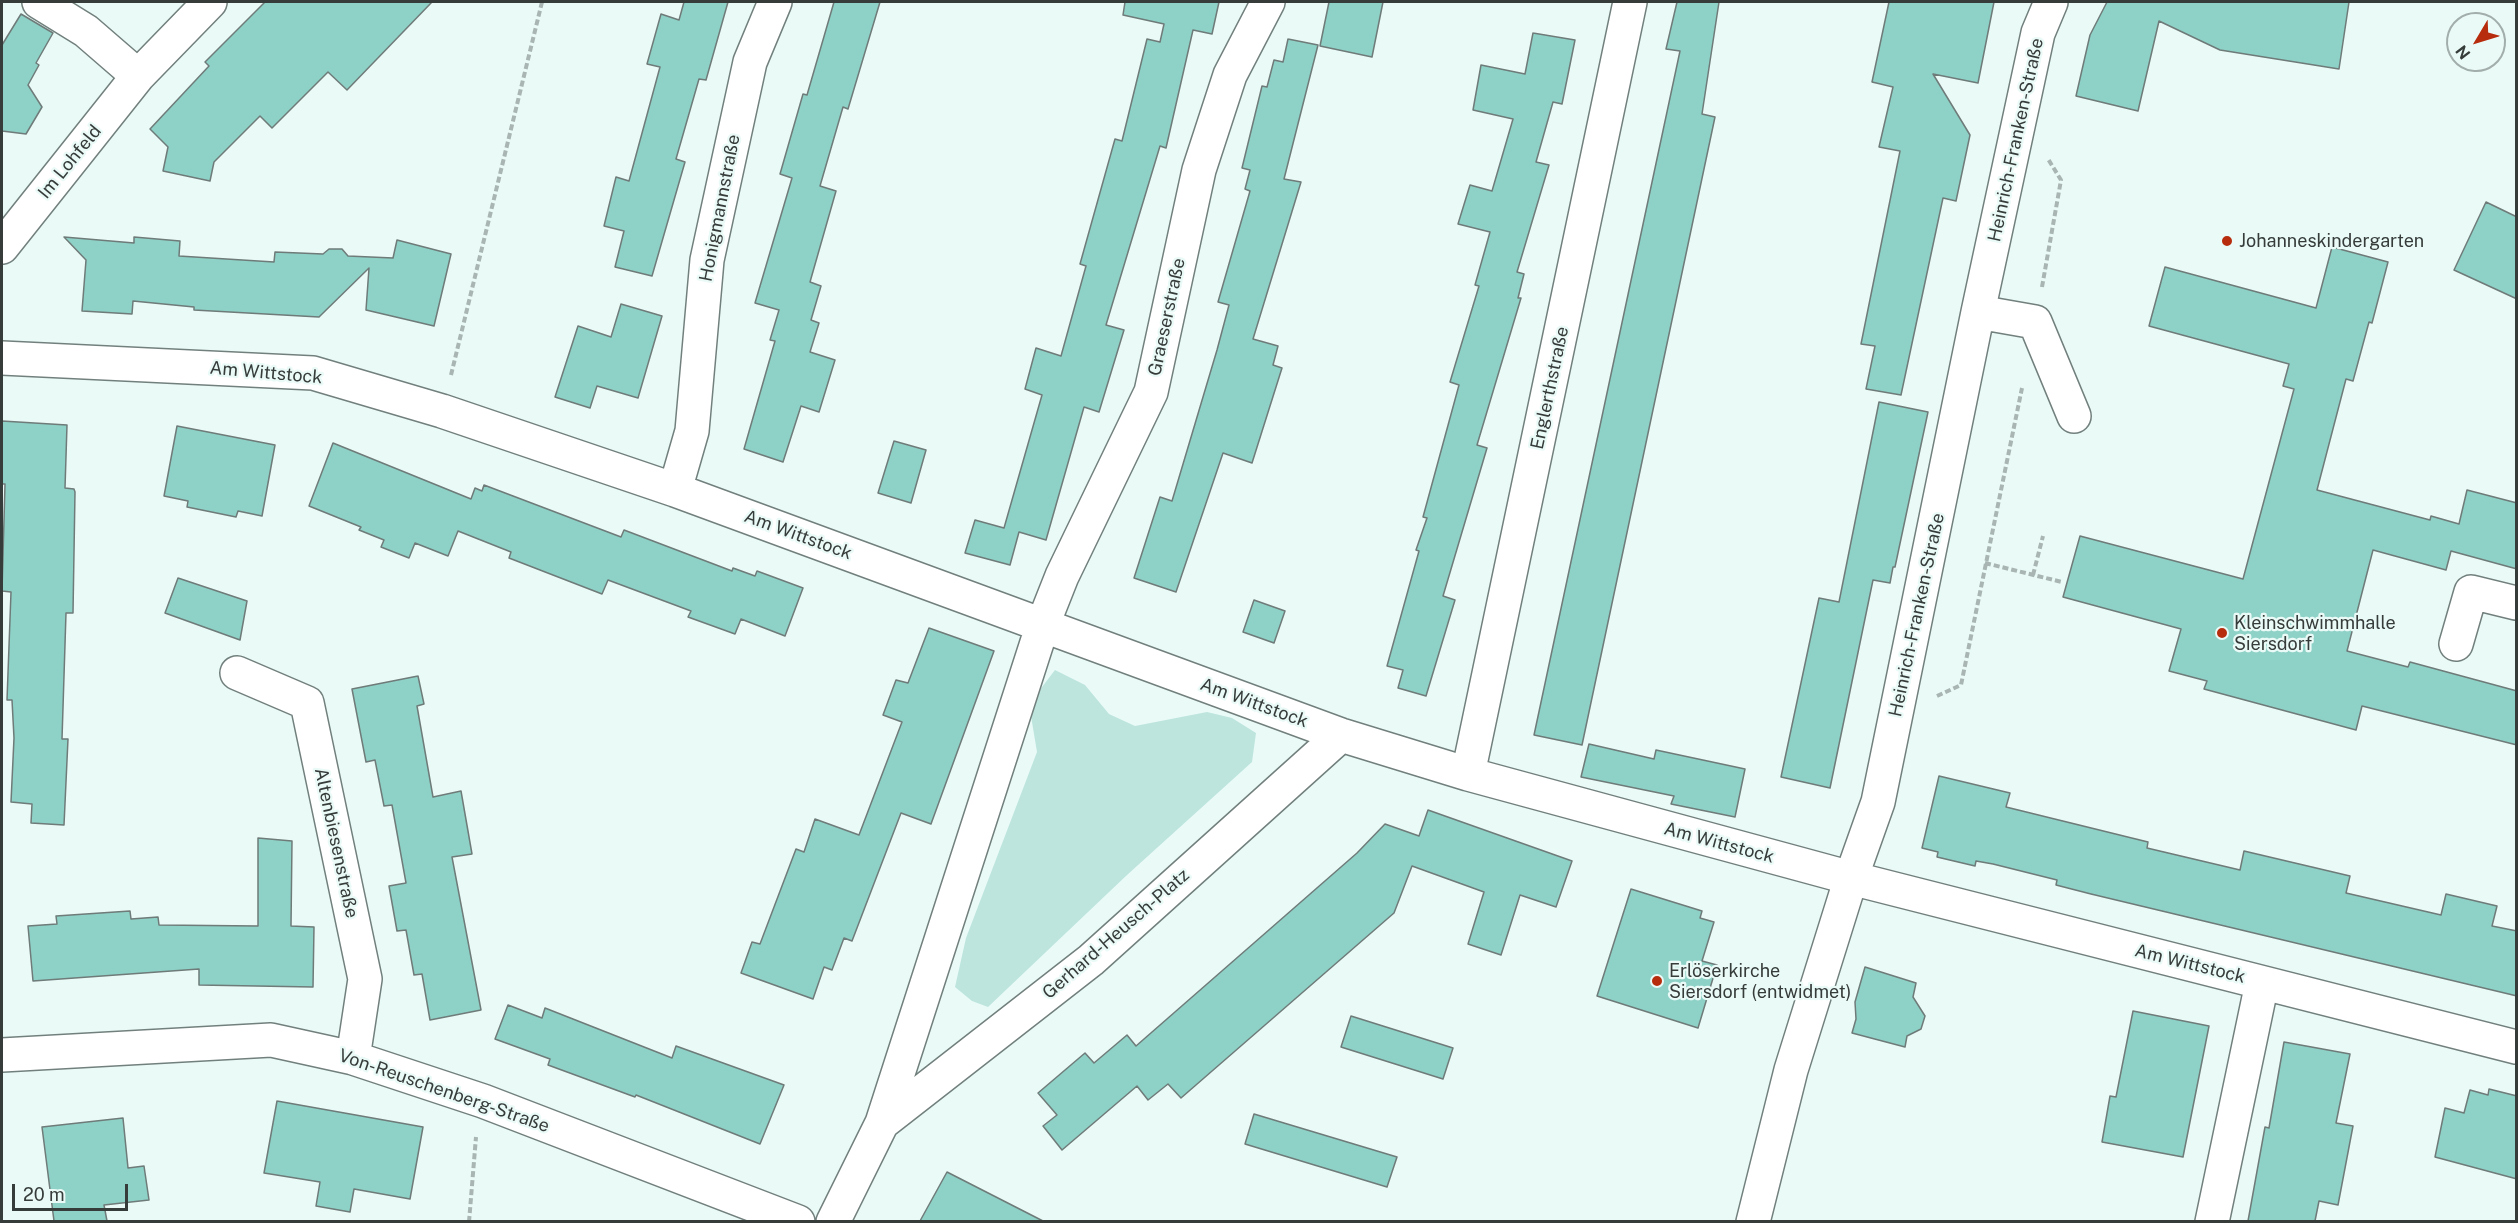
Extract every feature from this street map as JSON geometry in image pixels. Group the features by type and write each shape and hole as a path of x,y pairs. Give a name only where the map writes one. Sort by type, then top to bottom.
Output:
{"street":[{"path":"39,2 86,31 138,76"},
{"name":"Im Lohfeld","path":"2,247 138,76 210,2"},
{"name":"Honigmannstraße","path":"675,490 692,431 707,260 750,62 775,2"},
{"name":"Graeserstraße","path":"1043,624 1062,576 1151,392 1199,170 1230,75 1268,2"},
{"name":"Englerthstraße","path":"1468,774 1630,2"},
{"name":"Heinrich-Franken-Straße","path":"1753,1221 1791,1070 1851,878 1878,802 1978,312 2038,33 2051,2"},
{"path":"1978,312 2035,322 2074,416"},
{"name":"Am Wittstock","path":"2,358 313,373 442,411 675,490 1341,735 1468,774 1851,878 2517,1047"},
{"path":"2456,644 2471,592 2517,603"},
{"name":"Gerhard-Heusch-Platz","path":"833,1221 882,1123 1043,624"},
{"name":"Altenbiesenstraße","path":"237,673 307,703 365,979 353,1058"},
{"name":"Gerhard-Heusch-Platz","path":"882,1123 1091,960 1341,735"},
{"path":"2212,1221 2262,983"},
{"name":"Von-Reuschenberg-Straße","path":"2,1055 271,1040 353,1058 483,1101 798,1221"}],"path":[{"path":"442,411 543,2"},
{"path":"2033,574 2043,536"},
{"path":"1985,563 2062,582"},
{"path":"469,1221 476,1138 483,1101"}],"green space":[{"path":"1055,670 1085,685 1109,714 1135,726 1207,712 1232,718 1256,733 1252,762 1127,875 988,1007 972,1001 955,987 966,938 1037,752 1029,704"}],"building":[{"path":"265,2 432,2 347,90 328,72 272,128 260,116 214,162 210,181 163,171 168,147 150,129 209,66 205,62"},
{"path":"684,2 728,2 706,80 699,79 676,159 685,162 652,276 615,267 624,231 604,226 616,177 629,181 660,67 647,64 661,14 679,20"},
{"path":"834,2 880,2 848,109 843,107 820,186 836,191 810,282 821,286 811,320 819,323 810,352 835,360 819,412 801,406 783,462 744,449 775,341 770,340 779,310 755,303 792,178 780,174 803,94 807,95"},
{"path":"1125,2 1219,2 1212,34 1193,30 1166,148 1160,146 1106,325 1124,330 1099,412 1084,407 1046,540 1019,532 1010,565 965,553 975,520 1004,528 1042,395 1025,389 1036,348 1061,356 1086,266 1080,264 1115,139 1122,141 1147,39 1160,42 1164,24 1123,15"},
{"path":"1329,2 1383,2 1372,57 1320,46"},
{"path":"1677,2 1719,2 1702,114 1715,117 1582,745 1534,735 1680,51 1666,49"},
{"path":"1889,2 1994,2 1978,83 1933,74 1970,135 1956,201 1943,198 1901,395 1866,389 1875,346 1861,344 1900,151 1879,147 1893,87 1872,82"},
{"path":"2107,2 2349,2 2339,69 2220,50 2159,21 2138,111 2076,96 2090,35"},
{"path":"21,14 53,33 36,63 39,65 28,85 42,107 26,134 2,131 2,45"},
{"path":"1533,33 1575,40 1562,104 1553,102 1536,162 1549,165 1517,272 1524,274 1518,298 1521,298 1477,445 1487,448 1443,596 1455,600 1426,696 1398,688 1403,670 1387,666 1419,551 1416,550 1427,518 1423,517 1459,385 1450,382 1479,286 1475,285 1490,232 1458,224 1470,185 1492,191 1513,119 1473,110 1481,65 1525,74"},
{"path":"1288,39 1318,45 1284,179 1301,182 1253,339 1278,346 1273,365 1282,368 1252,463 1223,453 1176,592 1134,578 1160,497 1172,501 1217,350 1229,305 1218,302 1250,191 1245,189 1250,170 1242,168 1262,86 1267,87 1274,60 1283,62"},
{"path":"2486,202 2517,217 2517,299 2454,270"},
{"path":"64,237 134,243 134,237 180,241 179,256 274,262 275,252 323,254 329,249 342,249 348,256 393,258 397,240 451,254 434,326 366,310 369,268 319,317 194,310 194,307 133,301 132,314 82,311 86,260"},
{"path":"2332,247 2388,262 2372,323 2369,322 2353,381 2346,379 2317,490 2430,520 2431,516 2459,524 2467,490 2517,503 2517,569 2451,551 2446,570 2373,550 2347,651 2408,667 2410,662 2517,691 2517,745 2362,706 2356,730 2204,689 2207,681 2169,671 2181,629 2063,597 2080,536 2243,579 2294,389 2283,386 2289,364 2149,326 2165,267 2316,308"},
{"path":"621,304 662,316 638,398 597,386 590,408 555,397 578,326 611,337"},
{"path":"1879,402 1928,412 1890,583 1873,580 1830,788 1781,777 1819,598 1839,602"},
{"path":"2,421 67,425 65,488 74,489 75,492 73,613 66,613 62,739 68,739 64,825 31,823 32,804 11,802 14,738 12,700 7,700 11,592 2,591 5,484 2,484"},
{"path":"177,426 275,445 262,516 238,511 236,517 187,507 188,501 164,496"},
{"path":"894,441 926,450 911,503 878,493"},
{"path":"333,443 471,499 475,488 482,491 484,485 621,537 624,530 732,571 733,568 755,576 757,571 803,588 785,636 741,619 735,634 688,617 691,611 608,580 602,594 509,558 511,552 458,531 448,556 415,543 409,558 381,547 384,540 359,530 361,527 309,506"},
{"path":"178,578 247,601 240,640 165,613"},
{"path":"1254,600 1285,611 1274,643 1243,632"},
{"path":"929,628 994,651 931,824 901,813 852,941 844,938 832,970 824,967 813,999 741,973 752,942 760,944 796,849 804,852 815,819 859,835 902,722 883,715 896,680 908,683"},
{"path":"418,676 424,704 417,706 433,797 461,791 472,854 452,857 481,1010 430,1020 422,974 414,975 406,930 397,931 389,886 406,883 392,805 384,806 375,760 366,762 352,689"},
{"path":"1589,744 1654,759 1656,750 1745,769 1735,817 1671,804 1674,796 1581,777"},
{"path":"1939,776 2010,793 2006,807 2148,842 2147,848 2240,870 2244,851 2350,876 2346,893 2441,915 2446,894 2497,906 2492,926 2517,931 2517,996 2091,894 2056,885 2057,880 1993,864 1976,861 1975,866 1937,857 1938,852 1922,848"},
{"path":"1428,810 1572,861 1556,907 1520,895 1501,955 1468,944 1484,892 1412,866 1394,913 1181,1098 1168,1084 1148,1100 1137,1086 1062,1150 1043,1126 1057,1115 1038,1093 1085,1053 1094,1063 1127,1035 1136,1046 1357,853 1385,824 1419,836"},
{"path":"258,838 292,841 291,926 314,927 313,987 199,985 199,969 33,981 28,926 57,924 56,916 130,911 131,919 158,917 159,925 258,926"},
{"name":"Erlöserkirche Siersdorf (entwidmet)","path":"1631,889 1702,911 1700,918 1714,922 1702,961 1717,965 1698,1028 1597,996"},
{"path":"1865,967 1916,983 1913,997 1925,1016 1921,1029 1907,1036 1905,1047 1852,1033 1856,1019 1855,1002"},
{"path":"508,1005 542,1018 545,1008 672,1058 676,1046 784,1085 760,1144 636,1095 635,1097 548,1065 550,1059 495,1039"},
{"path":"2133,1011 2209,1026 2183,1157 2102,1142 2110,1096 2116,1097"},
{"path":"1351,1016 1453,1048 1443,1079 1341,1047"},
{"path":"2284,1042 2350,1054 2336,1123 2353,1126 2338,1205 2319,1201 2315,1221 2248,1221 2265,1127 2269,1128"},
{"path":"2489,1089 2517,1096 2517,1179 2435,1157 2445,1108 2464,1113 2470,1090 2488,1095"},
{"path":"277,1101 423,1127 410,1199 354,1189 350,1212 316,1206 320,1182 264,1173"},
{"path":"1254,1114 1397,1157 1387,1187 1245,1144"},
{"path":"123,1118 128,1168 144,1166 149,1200 104,1205 107,1221 54,1221 42,1127"},
{"path":"947,1172 1043,1221 920,1221"}],"place":[{"name":"Johanneskindergarten","path":"2227,241"},
{"name":"Kleinschwimmhalle Siersdorf","path":"2222,633"},
{"name":"Erlöserkirche Siersdorf (entwidmet)","path":"1657,981"}]}
